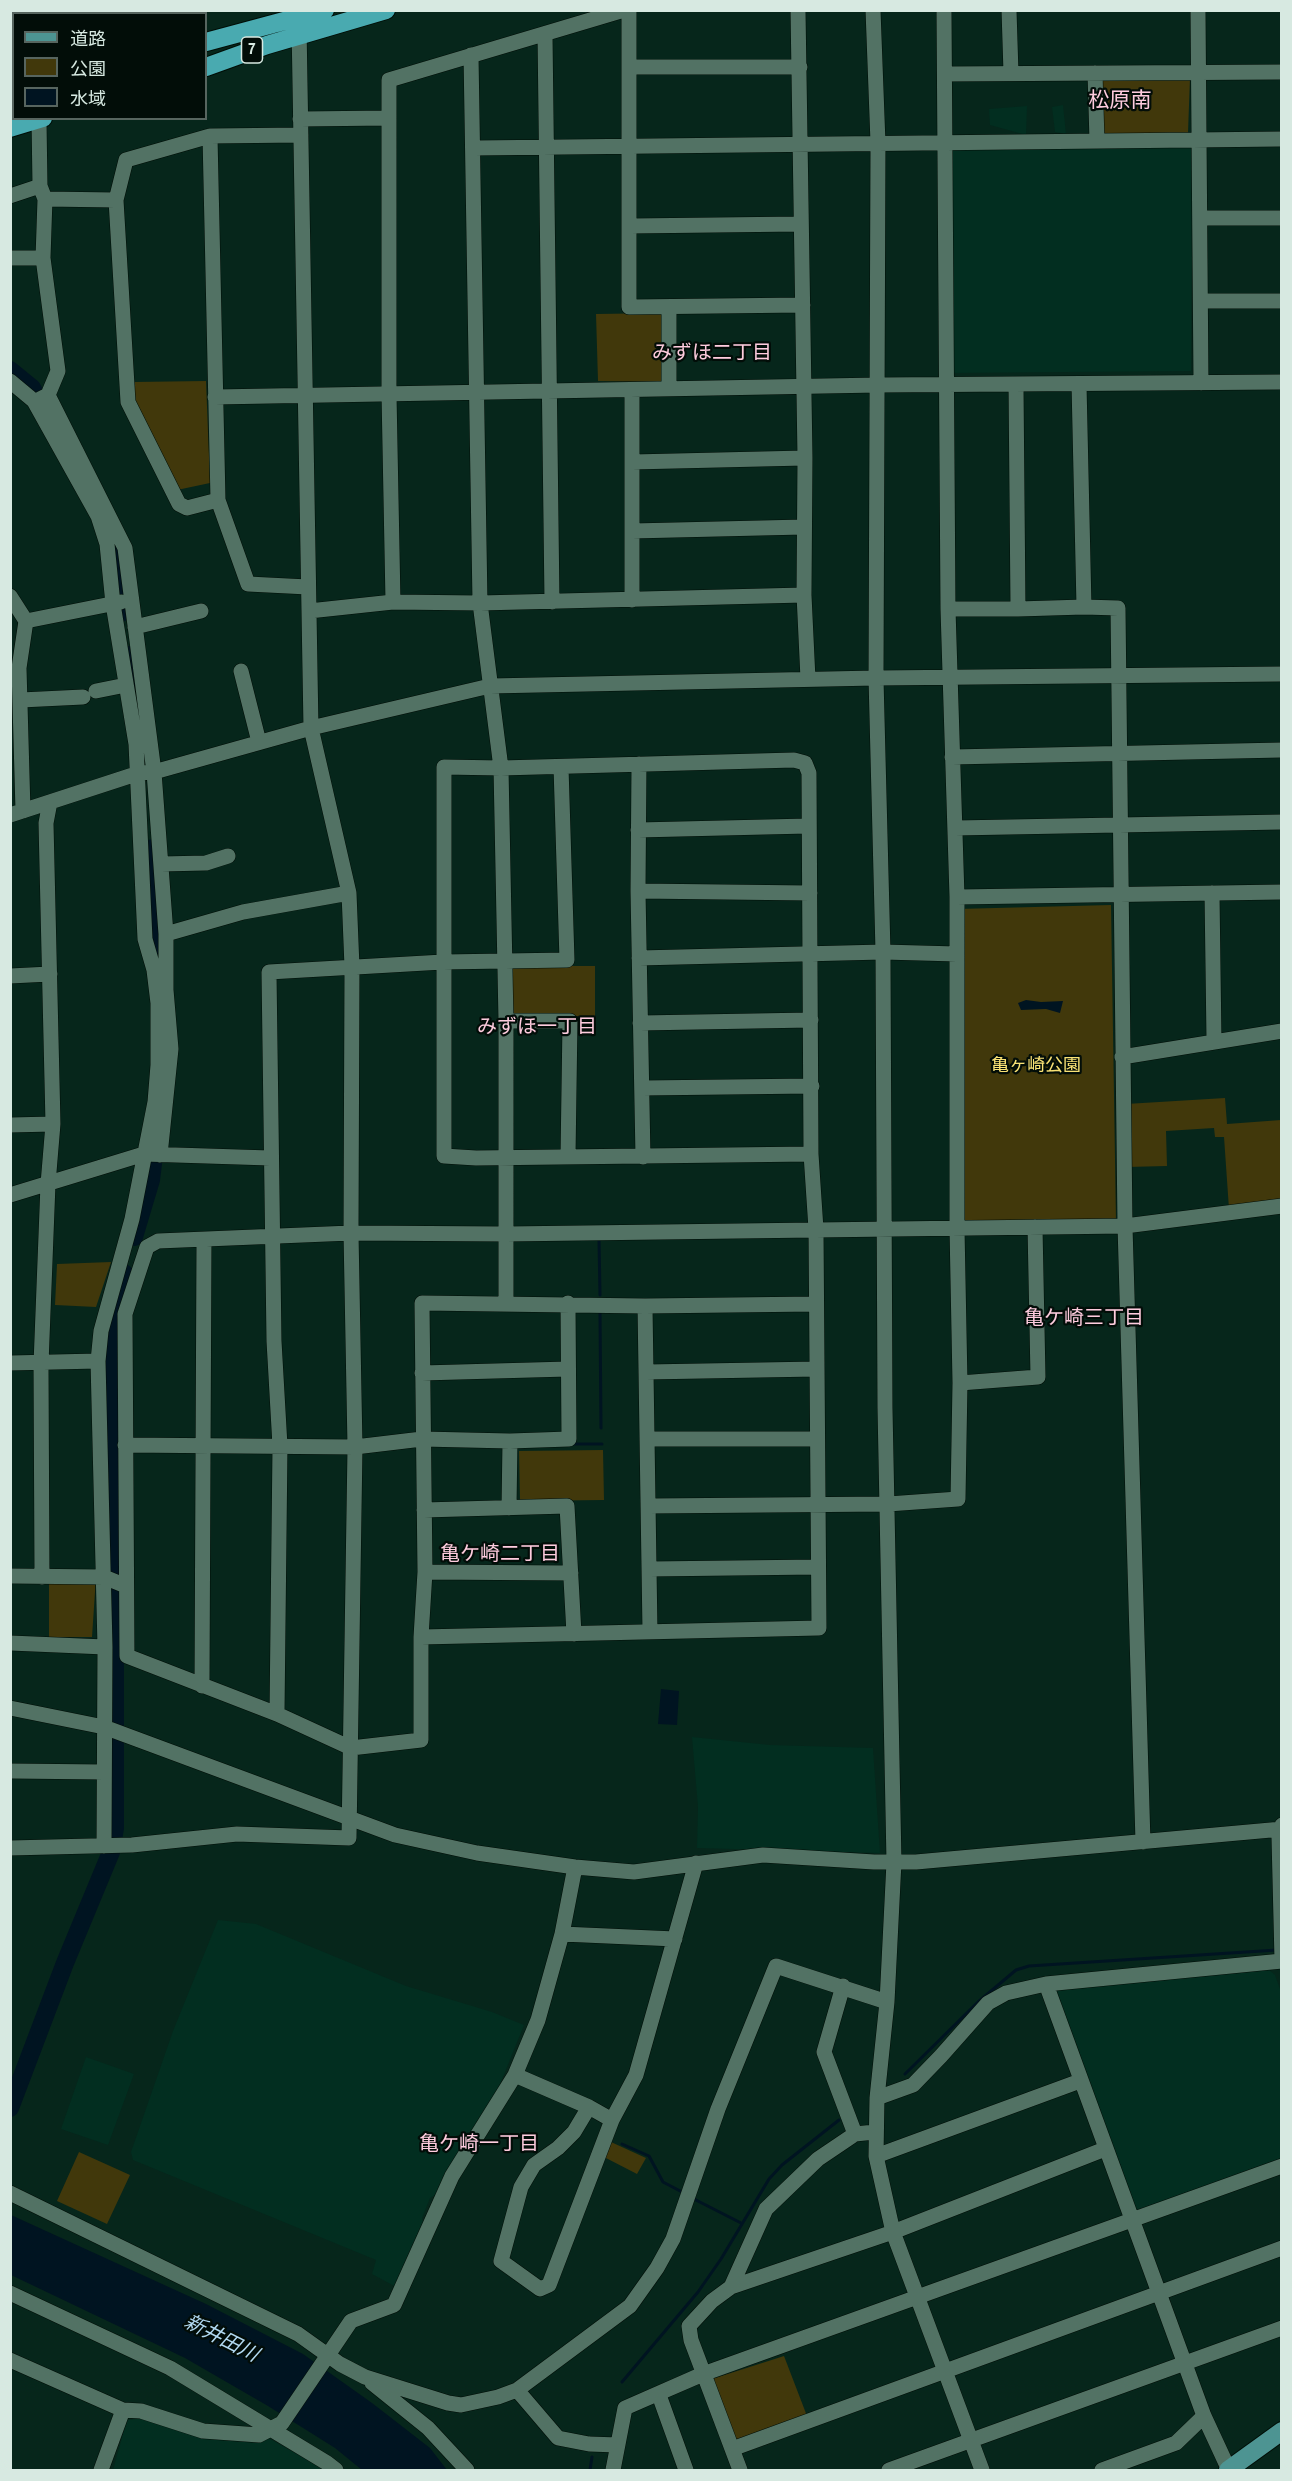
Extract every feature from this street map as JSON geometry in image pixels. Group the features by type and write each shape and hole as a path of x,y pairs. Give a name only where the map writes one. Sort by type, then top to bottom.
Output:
{"highway":[{"name":"7","path":"207,67 325,10"},
{"name":"7","path":"207,42 299,21 386,10"},
{"path":"10,128 38,120"}],"main road":[{"path":"1228,2470 1281,2431"}],"street":[{"path":"393,602 389,394 389,80 624,10"},
{"path":"629,10 629,307 803,306"},
{"path":"798,10 805,458 804,595 808,679"},
{"path":"873,10 878,143 879,385 876,678 883,952 884,1228 894,1862 887,2002 877,2098 876,2156 893,2232 982,2470"},
{"path":"648,1506 888,1504 958,1499 960,1383 957,1227 957,897 948,609 944,10"},
{"path":"1009,10 1011,74"},
{"path":"1198,10 1201,383"},
{"path":"10,1848 104,1846 237,1834 349,1838 355,1447 351,1233 352,966 349,893 311,728 299,21"},
{"path":"545,34 552,602"},
{"path":"471,56 480,603 501,768 506,1021 506,1303"},
{"path":"629,67 800,67"},
{"path":"945,74 1281,72"},
{"path":"1095,73 1097,141"},
{"path":"300,119 389,118"},
{"path":"34,402 48,395 58,371 43,258 41,120"},
{"path":"218,500 187,508 179,504 128,402 116,200 126,160 210,136 301,135"},
{"path":"210,136 218,500 248,584 308,587"},
{"path":"474,148 1281,139"},
{"path":"10,196 43,193 116,200"},
{"path":"1200,218 1281,218"},
{"path":"630,226 800,224"},
{"path":"10,258 43,258"},
{"path":"1201,301 1281,301"},
{"path":"669,307 669,389"},
{"path":"10,381 34,402 98,516 107,544 113,604 136,744 145,939 154,970 158,1003 158,1065 155,1102 132,1219 101,1331 98,1361 105,1647 104,1846"},
{"path":"215,397 947,384 1281,382"},
{"path":"1016,384 1018,609"},
{"path":"1079,384 1084,607"},
{"path":"632,390 632,600"},
{"path":"48,395 125,548 154,772 166,934 166,990 171,1049 160,1155"},
{"path":"632,462 805,458"},
{"path":"632,531 804,528"},
{"path":"309,611 393,602 552,602 804,595"},
{"path":"10,596 27,621 20,668 21,700 16,721 17,813 139,773 154,772 311,728 490,686 808,679 1281,674"},
{"path":"27,621 131,600"},
{"path":"948,609 1118,608 1125,1226 1143,1842"},
{"path":"135,627 201,611"},
{"path":"241,671 259,742"},
{"path":"21,700 90,694 126,685"},
{"path":"952,757 1281,750"},
{"path":"422,1637 819,1628 816,1229 811,1154 810,893 808,773 805,763 794,760 561,767 444,767 444,1156 476,1158 811,1154"},
{"path":"639,764 638,891 643,1157"},
{"path":"278,1714 280,1446 274,1341 269,972 443,962 567,960 561,767"},
{"path":"42,1576 41,1364 48,1184 53,1124 46,823 50,802"},
{"path":"955,828 1281,822"},
{"path":"638,830 808,826"},
{"path":"161,864 206,863 228,856"},
{"path":"638,891 810,893"},
{"path":"957,897 1281,892"},
{"path":"166,934 243,912 349,893"},
{"path":"1212,893 1214,1041"},
{"path":"639,958 883,952 957,954"},
{"path":"10,975 50,974"},
{"path":"640,1023 811,1020"},
{"path":"506,1021 570,1021 568,1157"},
{"path":"1122,1057 1281,1031"},
{"path":"642,1088 812,1086"},
{"path":"10,1125 53,1124"},
{"path":"10,1195 144,1154 270,1158"},
{"path":"816,1304 645,1306 568,1303 422,1303 425,1572 421,1740 351,1748 278,1714 127,1656 125,1314 147,1247 158,1241 204,1241 351,1233 506,1234 1125,1226 1281,1206"},
{"path":"960,1383 1038,1377 1035,1227"},
{"path":"202,1686 204,1241"},
{"path":"125,1445 355,1447 422,1439 510,1442 569,1439 568,1303"},
{"path":"645,1306 650,1632"},
{"path":"10,1363 98,1361"},
{"path":"423,1372 568,1369"},
{"path":"646,1372 817,1369"},
{"path":"647,1439 817,1439"},
{"path":"509,1508 510,1442"},
{"path":"424,1510 567,1506 574,1634"},
{"path":"650,1569 818,1568"},
{"path":"425,1572 571,1573"},
{"path":"10,1576 104,1577 126,1586"},
{"path":"10,1643 105,1647"},
{"path":"10,1708 104,1727 395,1835 477,1853 575,1867 634,1872 763,1855 894,1862 1143,1842 1281,1828 1279,1838 1281,1961 1025,1987 988,2002 942,2056 913,2085 877,2098"},
{"path":"10,1771 104,1772"},
{"path":"589,2107 574,2132 558,2148 534,2165 521,2187 501,2261 540,2289 549,2285 612,2120 636,2075 696,1863"},
{"path":"10,2360 123,2410 141,2411 203,2431 259,2435 277,2427 351,2320 394,2305 452,2176 515,2075 538,2020 562,1934 575,1867"},
{"path":"562,1934 675,1939"},
{"path":"10,2193 298,2334 325,2359 365,2377 461,2405 517,2390 630,2307 668,2249 718,2109 776,1966 887,2002"},
{"path":"1046,1984 1184,2364 1228,2470"},
{"path":"843,1986 825,2052 855,2134"},
{"path":"515,2075 589,2107 612,2120"},
{"path":"876,2156 1080,2081"},
{"path":"731,2287 766,2209 818,2159 855,2134 875,2132"},
{"path":"740,2470 691,2340 689,2326 712,2301 731,2287 893,2232 1105,2149"},
{"path":"612,2470 625,2408 704,2374 1281,2166"},
{"path":"732,2449 1281,2248"},
{"path":"10,2294 170,2368 277,2427 336,2470"},
{"path":"890,2470 1281,2328"},
{"path":"365,2377 428,2428 467,2470"},
{"path":"517,2390 558,2438 595,2445 618,2445"},
{"path":"659,2395 686,2470"},
{"path":"101,2470 123,2410"},
{"path":"1102,2470 1176,2443 1204,2416"}],"shaded area":[{"path":"1063,105 1066,134 1055,132 1052,107"},
{"path":"1027,106 1026,135 990,125 989,109"},
{"path":"945,143 1192,145 1191,371 946,373"},
{"path":"692,1737 770,1745 873,1748 880,1853 697,1848 698,1807"},
{"path":"218,1920 256,1924 406,1986 492,2012 524,2025 492,2104 438,2193 430,2198 422,2218 425,2229 398,2288 372,2274 376,2260 133,2160 131,2152 173,2031"},
{"path":"1268,1969 1275,1975 1281,1992 1281,2160 1136,2215 1056,1990"},
{"path":"86,2057 134,2074 108,2145 61,2129"},
{"path":"143,2418 178,2430 232,2441 270,2439 325,2470 113,2470 127,2420"}],"green space":[{"path":"1099,77 1190,78 1188,133 1102,134"},
{"path":"664,313 664,382 598,381 596,314"},
{"path":"206,381 210,483 177,490 133,401 133,382"},
{"name":"亀ヶ崎公園","path":"1111,905 1116,1222 961,1223 957,909"},
{"path":"511,966 595,966 595,1016 511,1017"},
{"path":"1225,1098 1227,1124 1281,1120 1281,1199 1229,1209 1224,1137 1215,1137 1214,1128 1166,1131 1167,1166 1127,1167 1126,1104"},
{"path":"111,1262 96,1307 55,1305 57,1264"},
{"path":"603,1450 604,1500 520,1501 519,1451"},
{"path":"96,1577 92,1637 49,1637 49,1579"},
{"path":"611,2142 646,2158 637,2174 604,2157"},
{"path":"79,2152 130,2175 107,2224 57,2201"},
{"path":"784,2356 807,2416 735,2444 709,2380"}],"water":[{"path":"1026,1000 1063,1001 1060,1013 1046,1009 1021,1010 1018,1003"},
{"path":"661,1689 679,1691 677,1725 658,1724"},
{"name":"新井田川","path":"11,2215 206,2304 303,2354 430,2448 447,2470 362,2470 335,2448 185,2358 11,2275"}],"waterway":[{"path":"10,370 32,388 45,412"},
{"path":"111,540 118,567 121,613"},
{"path":"128,655 142,728"},
{"path":"153,848 159,977"},
{"path":"134,1237 151,1180 156,1139"},
{"path":"599,1239 600,1295"},
{"path":"10,2108 65,1963 111,1852 115,1828 115,1312 124,1273"},
{"path":"600,1313 601,1428"},
{"path":"570,1444 602,1444"},
{"path":"905,2074 978,2002 1016,1970 1029,1966 1277,1950"},
{"path":"622,2382 698,2292 721,2259 769,2179 782,2165 839,2120"},
{"path":"622,2144 649,2156 663,2182 684,2193"},
{"path":"692,2198 741,2223"},
{"path":"590,2470 592,2457"}],"district":[{"name":"松原南","path":"1120,101"},
{"name":"みずほ二丁目","path":"712,354"},
{"name":"みずほ一丁目","path":"537,1028"},
{"name":"亀ケ崎三丁目","path":"1084,1319"},
{"name":"亀ケ崎二丁目","path":"500,1555"},
{"name":"亀ケ崎一丁目","path":"479,2145"}]}
